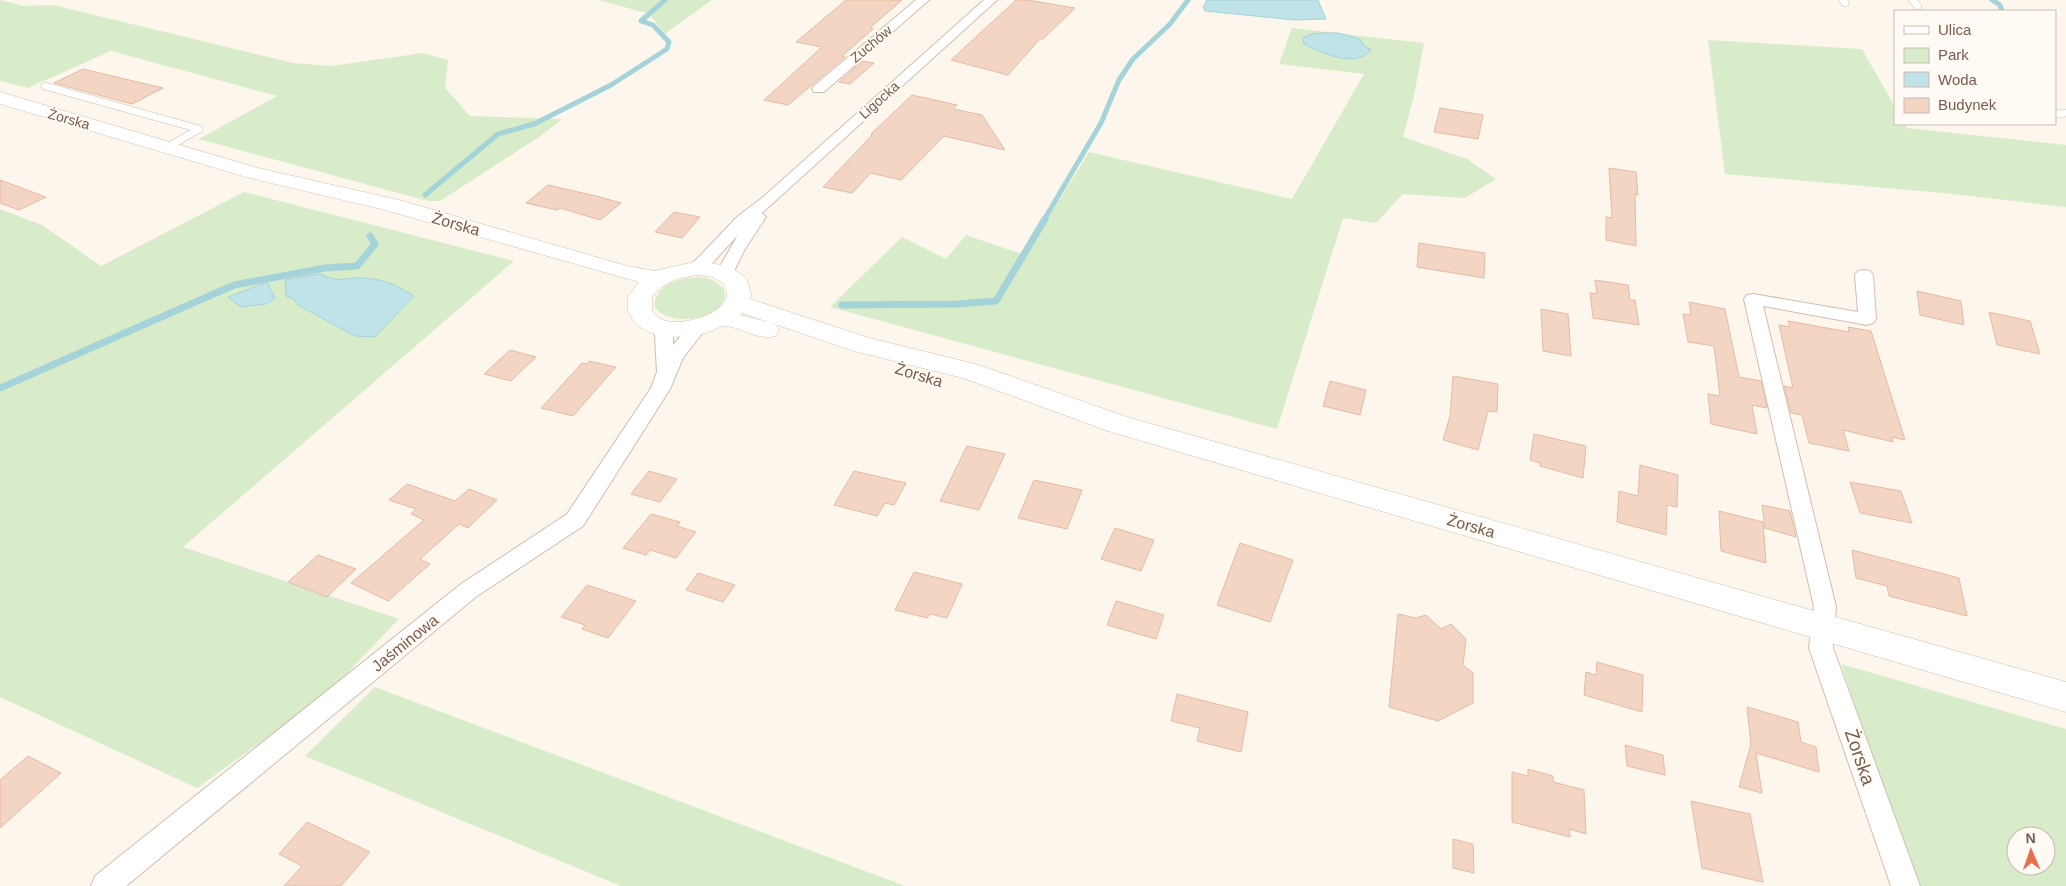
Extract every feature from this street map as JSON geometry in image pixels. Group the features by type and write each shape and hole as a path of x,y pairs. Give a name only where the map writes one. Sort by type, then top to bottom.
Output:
{"main road":[{"name":"Żorska","path":"0,98 253,173 391,205 624,272 659,279"},
{"name":"Żorska","path":"253,173 300,196 385,220 509,250 641,295"},
{"path":"698,268 712,269 725,273 738,285 740,295 719,316 679,330 661,328 647,321 640,312 639,300 648,286 673,272 698,268"},
{"name":"Żorska","path":"719,316 807,340 1022,406 1118,424 2066,697"}],"street":[{"name":"Zuchów","path":"819,88 923,0"},
{"name":"Ligocka","path":"698,268 744,218 768,201 991,0"},
{"name":"Ligocka","path":"725,273 736,250 768,201"},
{"path":"1823,626 1825,607 1753,299 1867,319 1864,275"},
{"name":"Jaśminowa","path":"665,370 678,349 719,316"},
{"name":"Jaśminowa","path":"105,886 469,590 575,520 660,389 665,370 664,336 661,328"},
{"name":"Żorska","path":"1823,626 1821,648 1906,886"}],"lane":[{"path":"1912,0 1918,6"},
{"path":"45,86 198,129 166,148"}],"green space":[{"path":"0,0 24,6 53,5 293,63 331,66 423,53 448,60 445,88 470,116 562,119 542,135 440,201 428,201 199,139 277,96 111,51 28,88 0,81"},
{"path":"599,0 712,0 665,34 649,14"},
{"path":"1292,28 1424,43 1414,96 1403,137 1467,159 1496,179 1465,198 1403,194 1376,223 1343,218 1277,429 830,307 902,237 946,259 966,235 1025,255 1089,152 1292,199 1364,74 1279,64"},
{"path":"1708,40 1862,49 1894,105 1894,125 2066,145 2066,207 1943,193 1725,174"},
{"path":"244,192 514,261 183,547 399,619 327,694 197,788 0,697 0,209 42,225 101,266"},
{"path":"700,277 711,279 724,288 723,302 715,311 702,317 686,319 672,318 660,313 655,305 658,294 662,289 677,281"},
{"path":"1841,664 2066,729 2066,886 1915,886"},
{"path":"375,687 905,886 621,886 305,756"}],"water":[{"path":"1207,0 1318,0 1326,19 1295,20 1205,11 1203,7"},
{"path":"1321,33 1338,33 1360,39 1364,46 1371,50 1364,56 1348,59 1329,55 1304,44 1303,38"},
{"path":"320,274 338,279 362,278 384,281 414,296 375,337 355,336 298,305 293,298 286,296 285,280"},
{"path":"267,282 275,298 266,304 241,307 228,297"}],"building":[{"path":"846,0 902,0 842,56 845,57 788,105 764,100 822,47 796,42"},
{"path":"1016,0 1028,0 1075,8 1043,39 1040,39 1008,75 951,60"},
{"path":"862,61 874,63 850,84 839,82"},
{"path":"83,69 163,88 132,104 54,83"},
{"path":"912,95 957,105 953,109 982,115 1005,150 944,136 901,180 871,173 852,193 823,187 871,134"},
{"path":"1440,108 1483,115 1478,139 1434,132"},
{"path":"1609,168 1636,172 1638,195 1635,194 1636,246 1606,240 1606,217 1612,218"},
{"path":"0,180 46,197 19,210 0,203"},
{"path":"548,185 621,203 600,220 560,208 557,210 526,203"},
{"path":"674,212 700,217 682,238 655,232"},
{"path":"1419,243 1485,253 1484,278 1417,267"},
{"path":"1595,280 1628,285 1630,300 1635,300 1639,325 1593,318 1590,293 1597,294"},
{"path":"1917,291 1961,301 1964,325 1920,315"},
{"path":"1689,302 1725,309 1739,377 1761,381 1767,408 1752,405 1757,434 1711,424 1708,394 1720,396 1714,346 1688,342 1683,314 1691,315"},
{"path":"1541,309 1568,314 1571,356 1543,351"},
{"path":"1989,312 2030,321 2040,354 1997,345"},
{"path":"1788,321 1849,332 1848,327 1871,331 1905,440 1892,437 1893,442 1843,430 1849,451 1809,443 1802,415 1791,413 1784,386 1793,388 1779,325 1790,327"},
{"path":"510,350 536,357 511,381 484,374"},
{"path":"589,361 616,367 573,416 541,408 582,363 586,364"},
{"path":"1453,376 1498,384 1497,412 1488,411 1478,450 1443,440 1450,416"},
{"path":"1330,381 1366,390 1360,415 1323,406"},
{"path":"1534,434 1586,446 1583,478 1540,466 1540,463 1530,460"},
{"path":"967,446 1005,454 979,510 940,501"},
{"path":"1640,465 1678,475 1677,507 1667,505 1666,535 1617,522 1619,491 1638,496"},
{"path":"649,471 677,479 660,502 631,494"},
{"path":"854,471 906,483 894,505 885,503 877,516 834,505"},
{"path":"1034,480 1082,490 1067,529 1018,518"},
{"path":"1850,482 1901,491 1912,523 1860,513"},
{"path":"407,484 455,501 469,489 497,500 468,528 459,524 420,559 430,564 388,601 351,583 424,520 411,514 416,509 389,500"},
{"path":"1762,505 1790,511 1796,537 1765,528"},
{"path":"1719,511 1763,522 1766,563 1721,551"},
{"path":"651,514 680,522 677,526 696,532 676,558 650,550 646,555 623,548"},
{"path":"1115,528 1154,540 1141,571 1101,559"},
{"path":"1240,543 1293,560 1270,622 1217,605"},
{"path":"1852,550 1959,578 1967,616 1889,596 1887,586 1856,578"},
{"path":"318,555 356,569 327,597 288,582"},
{"path":"914,572 962,584 947,618 930,614 927,618 895,610"},
{"path":"698,573 735,585 723,602 686,590"},
{"path":"587,585 636,601 608,638 582,629 585,625 561,617"},
{"path":"1116,601 1164,615 1156,639 1107,625"},
{"path":"1398,614 1416,618 1426,615 1441,629 1451,624 1466,639 1463,665 1473,673 1473,703 1438,721 1389,707"},
{"path":"1597,662 1643,675 1642,712 1584,695 1586,672 1596,675"},
{"path":"1177,694 1248,712 1241,752 1197,741 1200,728 1171,721"},
{"path":"1747,707 1798,722 1801,742 1816,747 1819,772 1756,753 1762,793 1739,787 1751,744"},
{"path":"1625,745 1663,755 1665,775 1627,766"},
{"path":"28,756 61,773 0,828 0,780"},
{"path":"1528,769 1553,776 1553,782 1584,790 1586,834 1569,829 1570,837 1512,822 1512,772 1528,776"},
{"path":"1691,801 1750,814 1763,882 1702,868"},
{"path":"307,822 370,852 341,886 284,886 302,866 279,854"},
{"path":"1453,839 1473,844 1474,873 1453,868"}],"waterway":[{"path":"425,195 498,134 534,124 611,85 667,49 669,42 653,25 641,21 665,0"},
{"path":"1044,220 1101,123 1119,80 1133,59 1170,24 1188,0"},
{"path":"1992,0 2000,5 2002,10"},
{"path":"842,305 957,304 996,301 1045,219"},
{"path":"0,388 234,285 325,268 357,266 375,244 370,236"}]}
